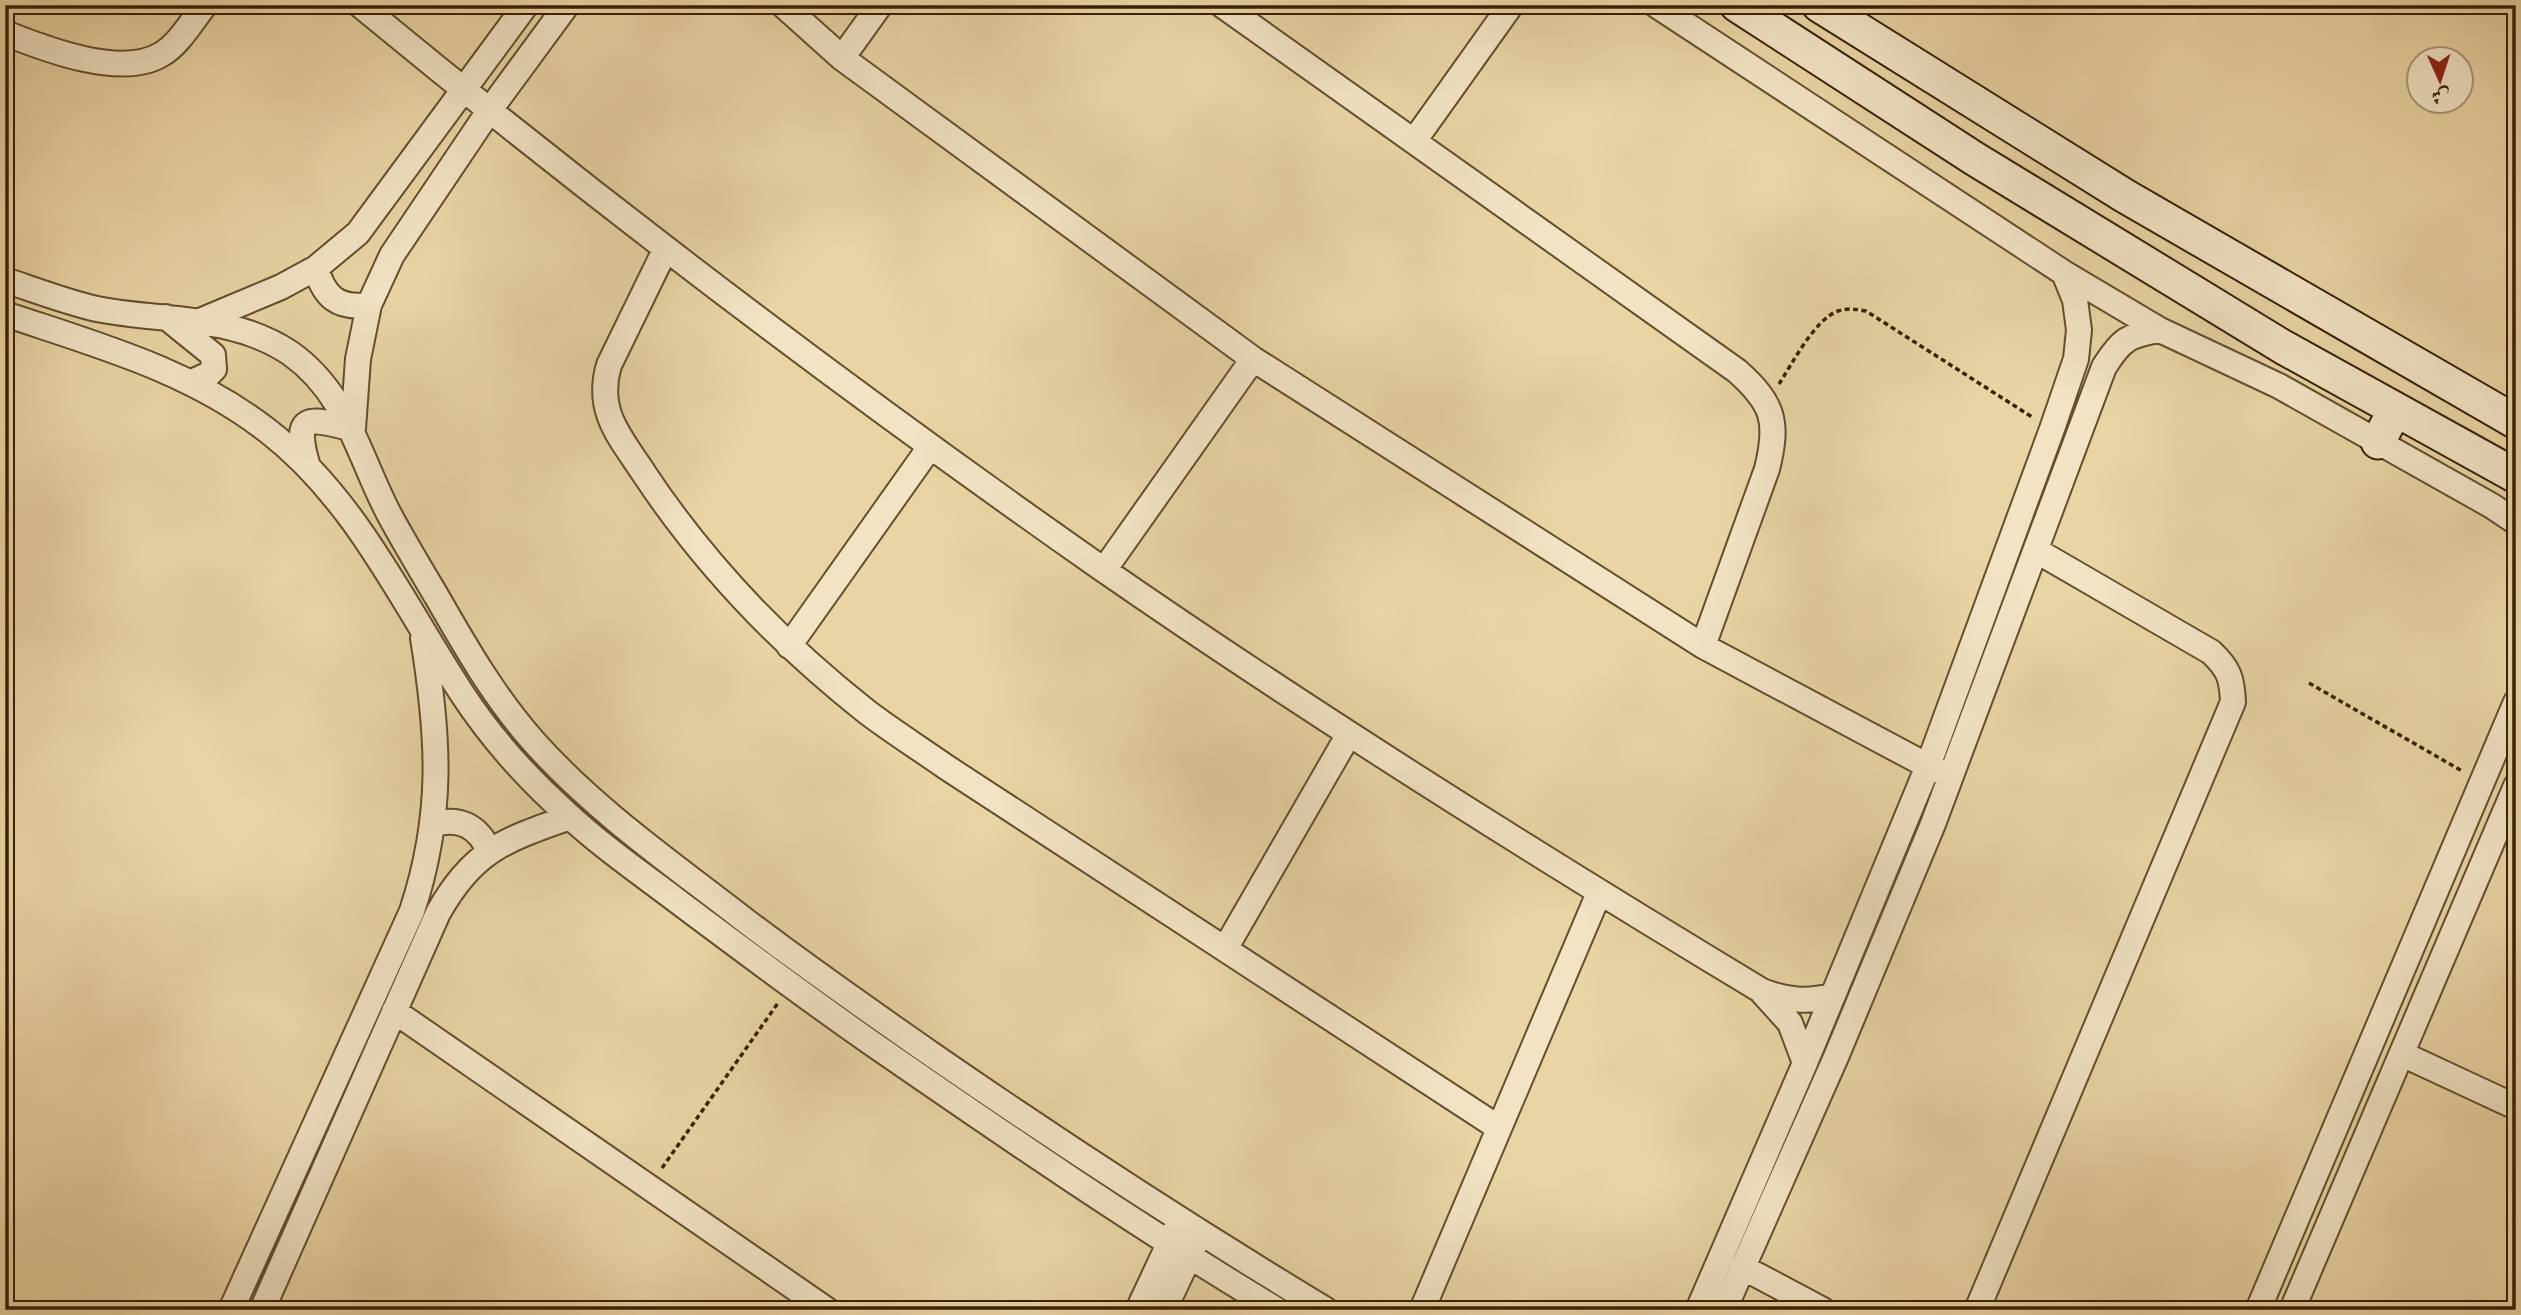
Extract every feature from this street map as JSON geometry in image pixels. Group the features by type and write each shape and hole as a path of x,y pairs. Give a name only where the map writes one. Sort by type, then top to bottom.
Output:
{"street":[{"path":"5,33 36,46 77,57 118,63 142,63 163,54 205,5"},
{"path":"360,5 665,250 930,447 1104,570 1349,734 1762,991 1797,1001 1833,996"},
{"path":"199,321 281,287 316,268 358,233 526,5"},
{"path":"353,429 358,359 369,305 392,255 489,111 567,5"},
{"path":"783,5 842,58 1253,359 1703,646 1927,766 1951,775"},
{"path":"842,58 880,5"},
{"path":"1222,5 1737,370 1758,389 1766,402 1774,442 1703,646"},
{"path":"1414,141 1511,5"},
{"path":"1656,5 2064,273 2160,330 2279,386 2516,522"},
{"path":"1737,5 1975,159 2283,347 2516,477"},
{"path":"1819,5 2124,196 2516,422"},
{"path":"1929,129 1945,117 1950,108 1951,89"},
{"path":"1975,159 1975,149 1982,130 1998,118"},
{"path":"665,250 609,365 604,389 607,415 667,509 728,583 789,646 867,712 957,774 1499,1128"},
{"path":"316,268 320,284 329,295 341,303 355,307 369,305"},
{"path":"1698,1310 1805,1063 1927,766 2052,429 2076,359 2079,330 2075,300 2064,273"},
{"path":"5,280 93,308 199,321 242,330 291,354 316,375 337,400 353,429 379,495 466,647 508,710 567,776 614,818 793,958 984,1090 1190,1227 1326,1310"},
{"path":"5,314 148,362 192,382 271,433 308,467 345,509 490,733 520,768 570,817 790,986 973,1113 1179,1250 1277,1310"},
{"path":"166,317 213,355 214,369 192,382"},
{"path":"1724,1310 1836,1057 1951,775 2104,367 2117,347 2137,334 2160,330"},
{"path":"1104,570 1253,359"},
{"path":"2378,442 2395,410"},
{"path":"308,467 301,435 307,423 321,421 353,429"},
{"path":"789,646 930,447"},
{"path":"1977,1310 2233,702 2229,674 2225,665 2211,652 2037,551"},
{"path":"231,1310 412,911 426,863 434,824 437,764 436,734 421,627"},
{"path":"2258,1310 2516,702"},
{"path":"1225,949 1349,734"},
{"path":"2292,1310 2402,1054 2509,824 2516,786"},
{"path":"262,1310 438,913 451,890 468,868 489,851 512,837 570,817"},
{"path":"434,824 447,820 474,828 489,851"},
{"path":"1422,1310 1599,892"},
{"path":"1762,991 1790,1023 1805,1063"},
{"path":"394,1012 827,1310"},
{"path":"2402,1054 2516,1107"},
{"path":"1138,1310 1179,1250 1190,1227"},
{"path":"1164,1310 1179,1250"},
{"path":"1742,1268 1823,1310"}],"path":[{"path":"1766,402 1824,319 1837,312 1852,309 1866,311 2052,429"},
{"path":"2309,683 2482,783"},
{"path":"649,1187 790,986"}]}
